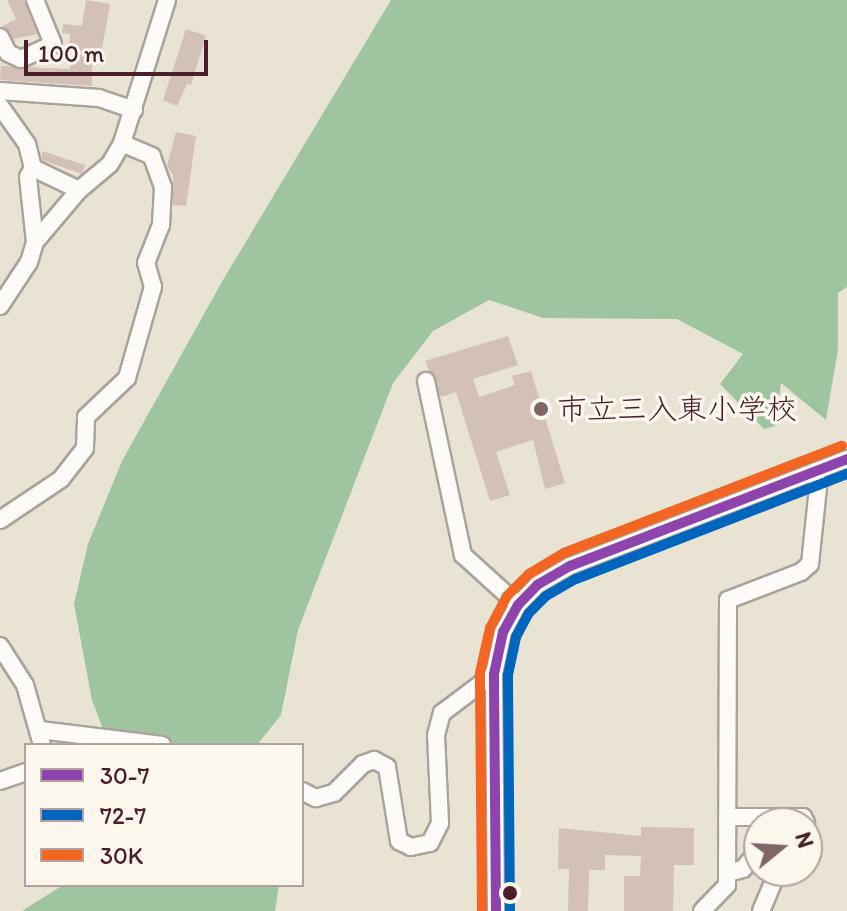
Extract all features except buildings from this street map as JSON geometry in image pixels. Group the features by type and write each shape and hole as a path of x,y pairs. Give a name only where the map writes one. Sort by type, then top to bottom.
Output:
{"street":[{"path":"0,37 8,53 21,59 53,44 35,0"},
{"path":"35,242 79,190 110,164 122,143 167,0"},
{"path":"0,91 99,98 134,110"},
{"path":"0,106 27,144 33,168 28,177 35,242 29,262 0,306"},
{"path":"0,520 61,479 85,448 86,417 127,378 153,287 146,263 161,225 163,187 152,156 122,143"},
{"path":"33,168 79,190"},
{"path":"426,381 463,555 518,605"},
{"path":"496,911 494,674 503,632 518,605 537,585 570,566 847,459"},
{"path":"702,911 727,885 728,600 801,572 810,564 818,488 815,471"},
{"path":"0,646 25,685 41,737 132,743"},
{"path":"304,792 316,798 334,793 363,764 374,760 387,767 399,841 411,847 430,843 440,823 436,735 442,713 494,674"},
{"path":"0,781 24,773"},
{"path":"727,817 743,818"},
{"path":"727,873 743,869"},
{"path":"761,911 771,887"}],"green space":[{"path":"391,0 847,0 847,287 838,293 838,349 826,420 781,383 775,426 764,429 720,384 743,354 677,319 543,318 489,300 433,331 393,383 298,630 281,715 259,743 108,743 92,700 74,604 88,544 122,461 223,280"},
{"path":"60,887 279,887 275,911 22,911"}],"transit line":[{"name":"30K","path":"482,911 480,673 490,628 507,596 529,574 564,553 842,446"},
{"name":"30-7","path":"496,911 494,674 503,632 518,605 537,585 570,566 847,459"},
{"name":"72-7","path":"510,911 508,675 516,637 529,613 546,596 576,579 847,474"}],"place":[{"name":"市立三入東小学校","path":"541,409"}]}
